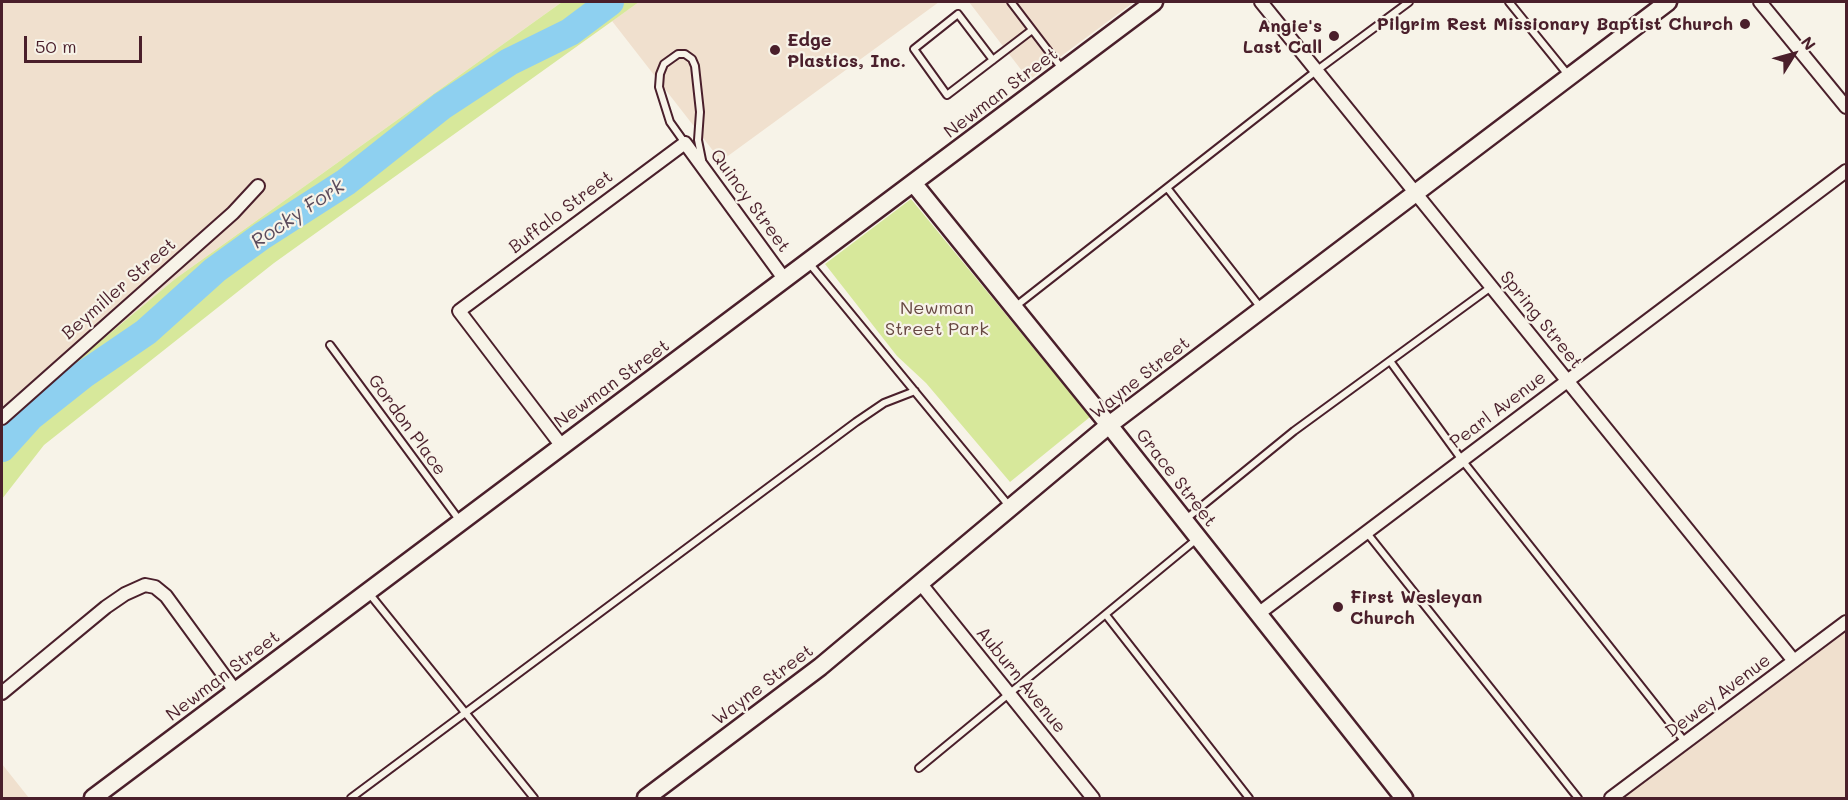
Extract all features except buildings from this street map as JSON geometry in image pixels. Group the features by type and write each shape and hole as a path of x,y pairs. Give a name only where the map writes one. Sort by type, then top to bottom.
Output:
{"street":[{"name":"Newman Street","path":"93,798 1154,2"},
{"name":"Spring Street","path":"1261,2 1794,661"},
{"name":"Wayne Street","path":"646,798 820,667 1109,425 1668,2"},
{"path":"1760,2 1846,107"},
{"name":"Quincy Street","path":"685,143 786,280"},
{"name":"Buffalo Street","path":"561,446 459,311 685,143"},
{"name":"Pearl Avenue","path":"1258,614 1846,171"},
{"name":"Grace Street","path":"914,184 1109,425 1404,798"},
{"name":"Beymiller Street","path":"2,418 233,213 258,186"},
{"name":"Auburn Avenue","path":"921,584 1094,798"},
{"path":"2,693 126,594 145,585 155,587 166,596 236,692"},
{"name":"Dewey Avenue","path":"1611,798 1846,622"}],"lane":[{"path":"1011,2 1064,70"},
{"path":"1014,307 1168,189 1316,71 1409,2"},
{"path":"1509,2 1569,76"},
{"path":"993,60 958,14 914,50 947,95 993,60 1032,30"},
{"path":"685,143 670,122 659,87 664,64 678,54 685,54 692,59 695,66 700,112 698,141 705,168"},
{"path":"1168,189 1262,308"},
{"path":"809,262 1011,509"},
{"path":"1184,520 1294,431 1491,286"},
{"name":"Gordon Place","path":"330,345 460,522"},
{"path":"1390,360 1462,460 1685,743"},
{"path":"351,798 856,422 884,403 915,391"},
{"path":"1367,533 1578,798"},
{"path":"919,768 1198,538"},
{"path":"368,592 534,798"},
{"path":"1106,615 1249,798"}],"shaded area":[{"path":"2,2 562,2 175,279 43,389 2,433"},
{"path":"639,2 939,2 721,161 612,21"},
{"path":"969,2 1134,2 1029,80"},
{"path":"1846,629 1846,798 1623,798"},
{"path":"2,764 29,798 2,798"}],"green space":[{"path":"562,2 639,2 274,263 44,445 2,499 2,433 43,389 175,279"},
{"name":"Newman Street Park","path":"911,199 1090,417 1010,482 926,383 897,356 825,264"}],"waterway":[{"name":"Rocky Fork","path":"2,448 30,417 83,375 146,332 215,270 262,236 346,182 442,106 509,62 570,32 610,2"}],"place":[{"name":"Pilgrim Rest Missionary Baptist Church","path":"1745,24"},
{"name":"Angie's Last Call","path":"1334,36"},
{"name":"Edge Plastics, Inc.","path":"775,50"},
{"name":"First Wesleyan Church","path":"1338,607"}]}
